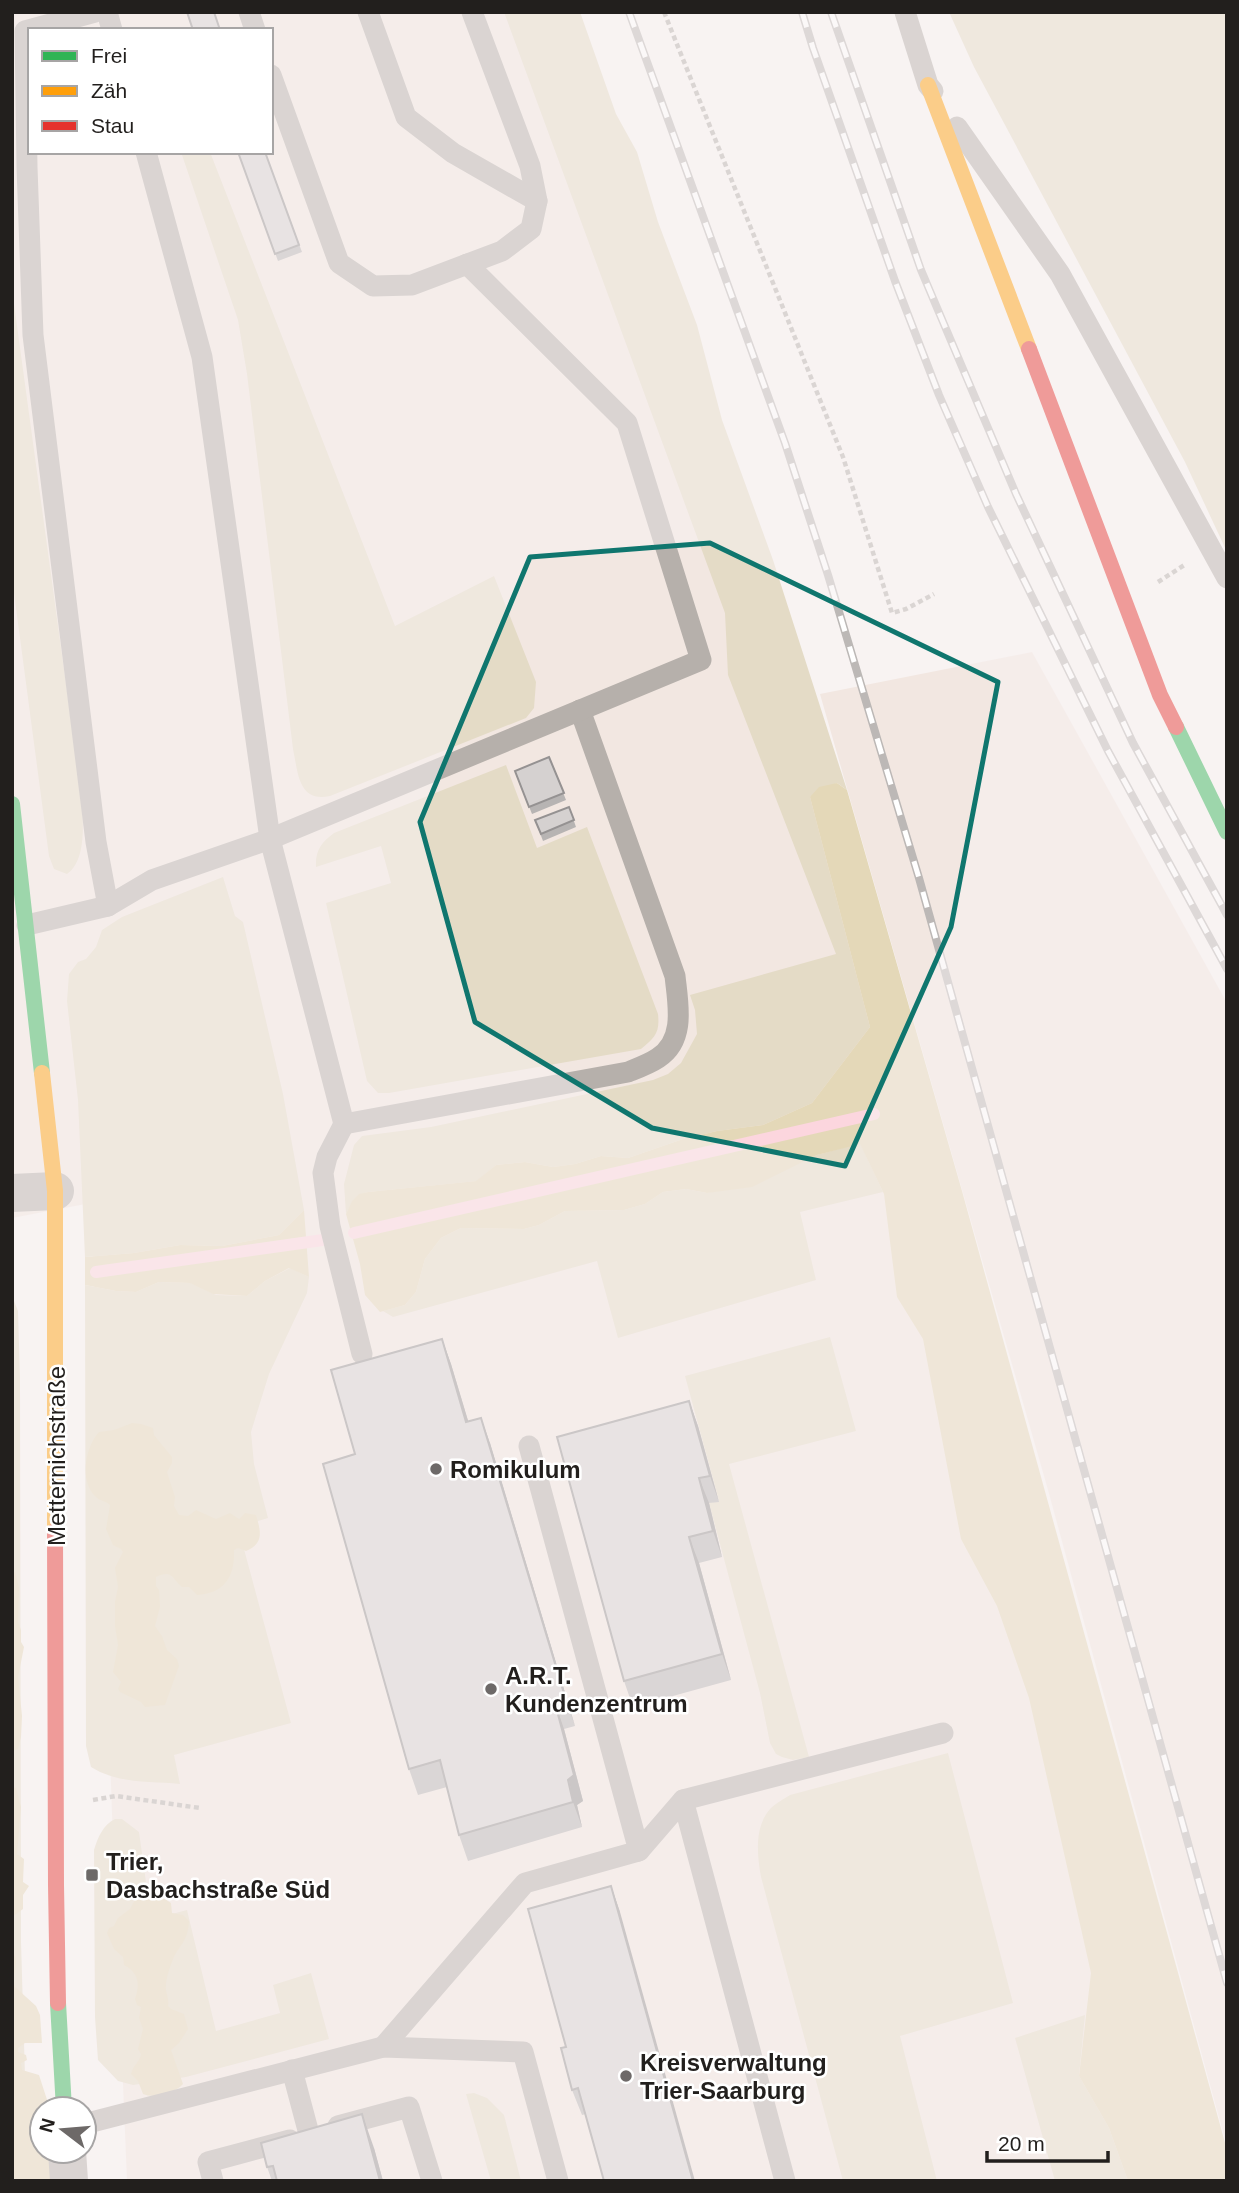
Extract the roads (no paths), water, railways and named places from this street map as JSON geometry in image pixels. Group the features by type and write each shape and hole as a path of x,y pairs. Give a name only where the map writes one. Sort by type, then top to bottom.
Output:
{"street":[{"path":"928,85 1160,695 1227,832"},
{"name":"Metternichstraße","path":"12,804 55,1191 56,1885 59,2039 63,2095"},
{"path":"12,1193 55,1191"}],"lane":[{"path":"36,28 95,12"},
{"path":"368,12 406,117 453,153 537,201"},
{"path":"273,81 339,264 373,286 412,285 502,251 531,229 537,201 530,166 472,12"},
{"path":"905,12 928,85 1060,274 1227,578"},
{"path":"28,30 25,31 27,167 33,335 96,842 108,906"},
{"path":"147,154 202,357 270,839 344,1124 327,1157 323,1173 330,1226 362,1354"},
{"path":"27,925 108,906 152,880 270,839 701,660 627,423 467,264"},
{"path":"344,1124 628,1072 660,1057 673,1042 680,1017 675,976 580,710"},
{"path":"529,1446 639,1851"},
{"path":"383,2047 526,1883 639,1851 683,1800 943,1733"},
{"path":"683,1800 785,2181"},
{"path":"98,2120 383,2047 523,2052 558,2181"},
{"path":"292,2070 309,2134"},
{"path":"213,2181 208,2162 410,2107 432,2181"}],"waterway":[{"path":"354,1233 874,1114"},
{"path":"96,1272 323,1240"}],"railway":[{"path":"629,12 785,443 828,575 919,878 1227,1983"},
{"path":"802,12 895,281 939,395 988,507 1108,751 1227,969"},
{"path":"831,12 921,270 1016,494 1133,743 1227,915"}],"place":[{"name":"Romikulum","path":"436,1469"},
{"name":"A.R.T. Kundenzentrum","path":"491,1689"},
{"name":"Trier, Dasbachstraße Süd","path":"92,1875"},
{"name":"Kreisverwaltung Trier-Saarburg","path":"626,2076"}]}
